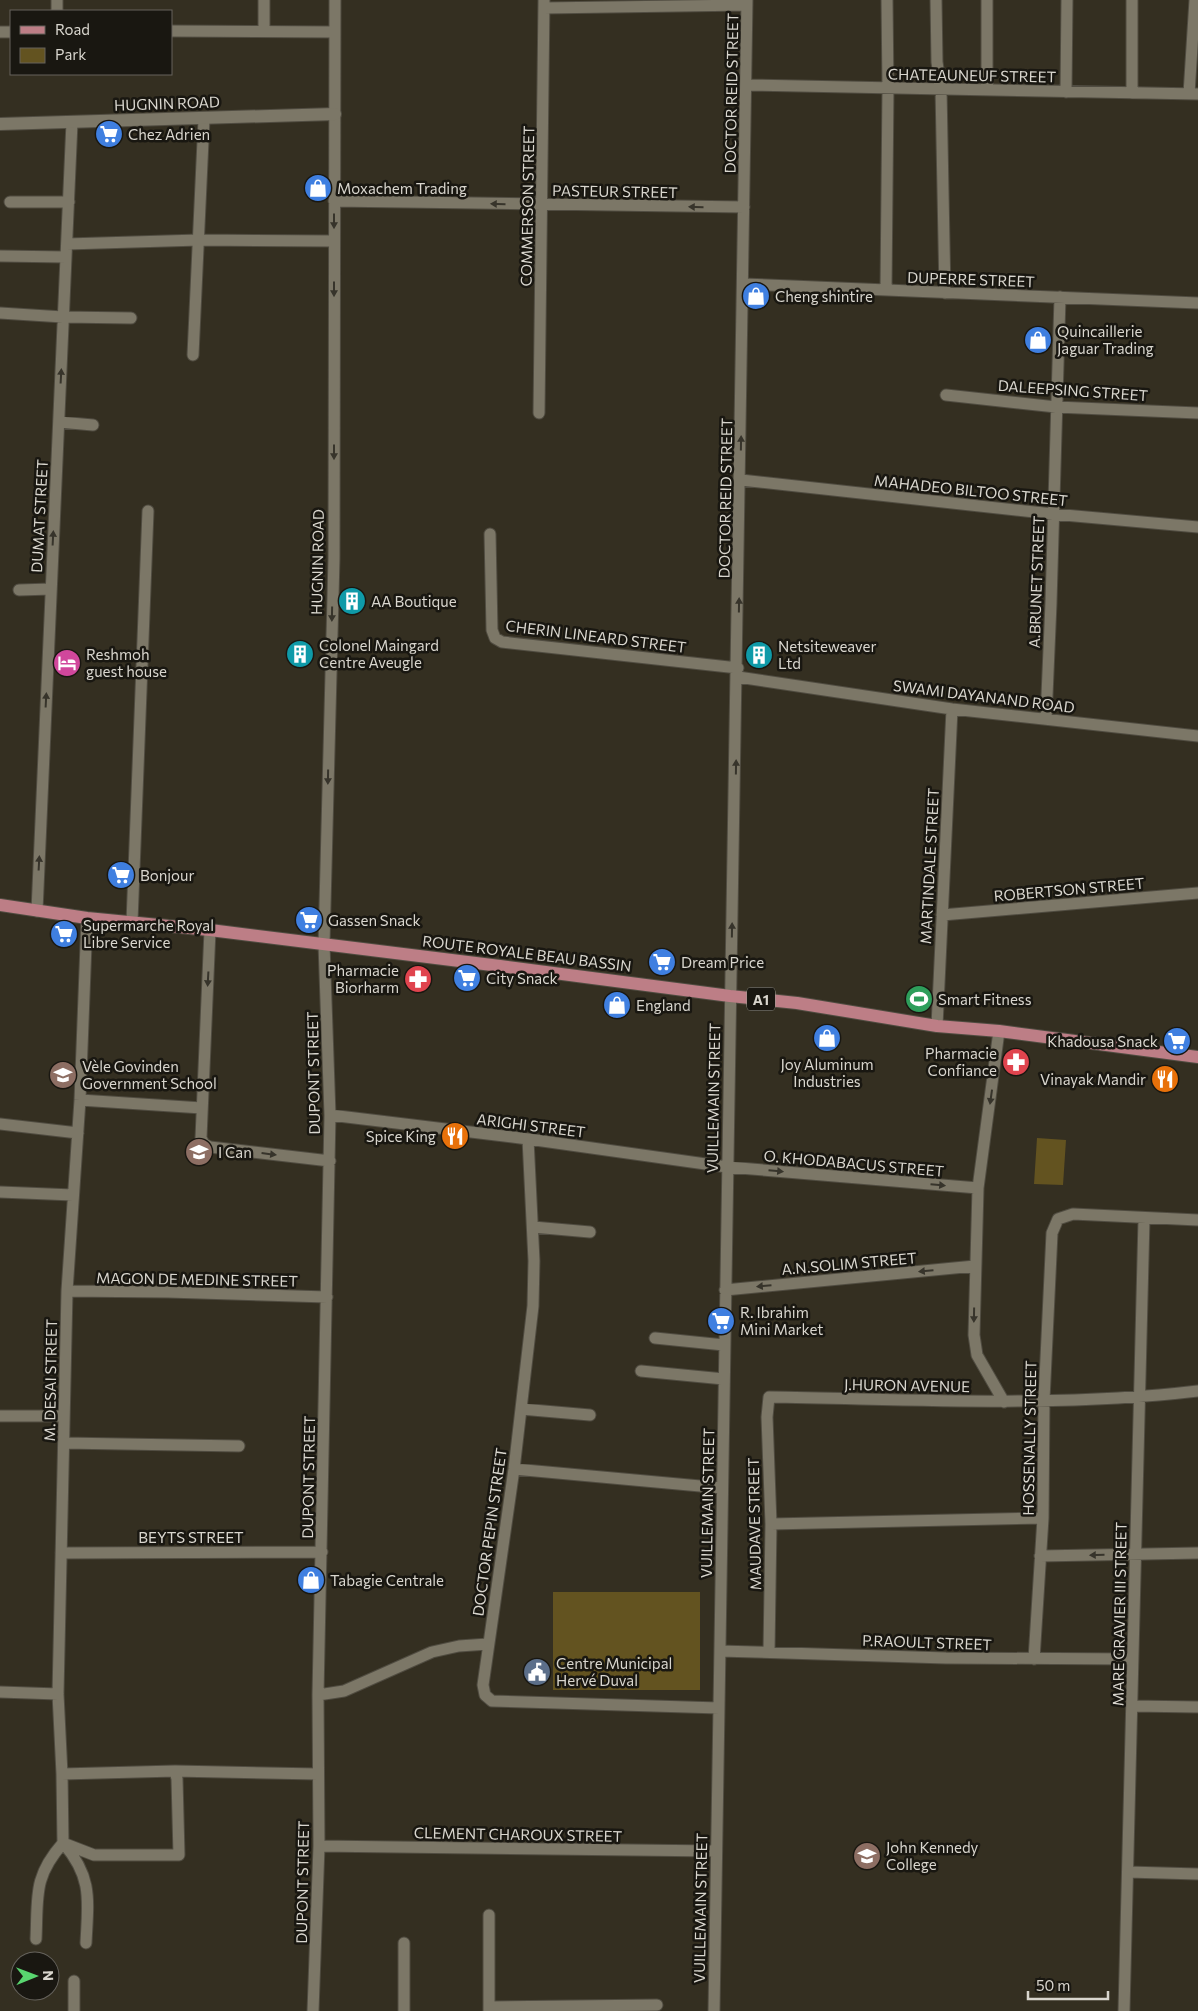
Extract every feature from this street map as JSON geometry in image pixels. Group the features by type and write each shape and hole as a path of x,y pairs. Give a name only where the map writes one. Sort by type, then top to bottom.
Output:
{"main road":[{"name":"ROUTE ROYALE BEAU BASSIN","path":"0,906 87,918 210,930 797,1003 937,1026 1000,1031 1198,1057"}],"street":[{"path":"264,0 264,31"},
{"path":"334,202 335,0"},
{"path":"886,290 887,0"},
{"path":"936,0 937,62 941,89 945,292"},
{"path":"987,0 987,90"},
{"path":"1066,92 1067,0"},
{"path":"1132,0 1132,93"},
{"path":"1194,94 1195,0"},
{"path":"544,4 747,2"},
{"name":"DOCTOR REID STREET","path":"730,996 738,673 747,2"},
{"name":"COMMERSON STREET","path":"539,413 544,4"},
{"path":"172,31 335,32"},
{"name":"CHATEAUNEUF STREET","path":"746,85 1194,94"},
{"name":"HUGNIN ROAD","path":"0,124 335,114"},
{"path":"193,355 204,119"},
{"name":"DUMAT STREET","path":"37,911 72,122"},
{"path":"10,202 69,202"},
{"name":"PASTEUR STREET","path":"334,202 744,207"},
{"name":"HUGNIN ROAD","path":"324,944 334,558 334,202"},
{"path":"67,244 199,240 334,241"},
{"path":"0,256 66,257"},
{"name":"DUPERRE STREET","path":"743,284 1198,303"},
{"name":"A.BRUNET STREET","path":"1046,719 1052,603 1060,297"},
{"path":"0,313 64,317 131,318"},
{"name":"DALEEPSING STREET","path":"946,395 1056,407 1198,413"},
{"path":"59,422 93,425"},
{"name":"MAHADEO BILTOO STREET","path":"741,480 1053,514 1198,527"},
{"path":"132,922 148,511"},
{"name":"CHERIN LINEARD STREET","path":"490,534 492,630 495,638 502,642 738,673"},
{"path":"19,590 51,589"},
{"name":"SWAMI DAYANAND ROAD","path":"738,673 952,709 1198,736"},
{"name":"MARTINDALE STREET","path":"937,1026 952,709"},
{"name":"ROBERTSON STREET","path":"942,915 1198,893"},
{"name":"M. DESAI STREET","path":"63,1843 58,1694 67,1291 80,1100 87,918"},
{"path":"210,930 200,1138 210,1148 330,1161"},
{"name":"DUPONT STREET","path":"313,2011 318,1846 318,1695 330,1161 324,944"},
{"name":"VUILLEMAIN STREET","path":"714,2011 730,996"},
{"path":"1000,1031 978,1188 974,1335 977,1355 1004,1402"},
{"path":"80,1100 202,1108"},
{"name":"ARIGHI STREET","path":"330,1115 528,1139 727,1167"},
{"path":"0,1124 78,1133"},
{"name":"DOCTOR PEPIN STREET","path":"528,1139 534,1261 533,1306 514,1469 488,1644 483,1685 485,1695 492,1701 719,1708"},
{"name":"O. KHODABACUS STREET","path":"727,1167 978,1188"},
{"path":"0,1192 73,1195"},
{"name":"HOSSENALLY STREET","path":"1034,1659 1043,1518 1044,1400 1052,1233 1058,1219 1074,1214 1144,1219"},
{"path":"1144,1219 1198,1220"},
{"name":"MARE GRAVIER III STREET","path":"1124,2011 1144,1219"},
{"path":"532,1227 590,1232"},
{"name":"A.N.SOLIM STREET","path":"725,1290 975,1266"},
{"name":"MAGON DE MEDINE STREET","path":"67,1291 327,1297"},
{"path":"655,1338 724,1345"},
{"path":"641,1371 724,1379"},
{"name":"J.HURON AVENUE","path":"769,1397 1004,1402 1140,1398 1198,1391"},
{"name":"MAUDAVE STREET","path":"769,1397 767,1417 771,1524 769,1651"},
{"path":"521,1409 590,1415"},
{"path":"0,1416 64,1416"},
{"path":"64,1443 239,1446"},
{"path":"514,1469 722,1488"},
{"path":"771,1524 1043,1518"},
{"name":"BEYTS STREET","path":"61,1553 322,1552"},
{"path":"1040,1556 1198,1553"},
{"path":"318,1695 344,1691 432,1652 459,1646 488,1644"},
{"name":"P.RAOULT STREET","path":"720,1651 769,1651 946,1658 1133,1659"},
{"path":"0,1692 58,1694"},
{"path":"1132,1706 1198,1707"},
{"path":"62,1774 175,1771 318,1774"},
{"path":"63,1843 94,1855 179,1855 177,1778 175,1771"},
{"path":"36,1939 38,1884 49,1859 63,1843"},
{"path":"63,1843 74,1856 85,1876 88,1901 86,1943"},
{"name":"CLEMENT CHAROUX STREET","path":"318,1846 716,1852"},
{"path":"1128,1872 1198,1874"},
{"path":"489,1915 489,2009 657,2004"},
{"path":"404,1943 404,2011"},
{"path":"74,1980 74,2011"}],"green space":[{"path":"1037,1138 1066,1140 1063,1185 1034,1184"},
{"path":"553,1592 700,1592 700,1690 553,1690"}],"place":[{"name":"Chez Adrien","path":"109,134"},
{"name":"Moxachem Trading","path":"318,188"},
{"name":"Cheng shintire","path":"756,296"},
{"name":"Quincaillerie Jaguar Trading","path":"1038,340"},
{"name":"AA Boutique","path":"352,601"},
{"name":"Colonel Maingard Centre Aveugle","path":"300,654"},
{"name":"Netsiteweaver Ltd","path":"759,655"},
{"name":"Reshmoh guest house","path":"67,663"},
{"name":"Bonjour","path":"121,875"},
{"name":"Gassen Snack","path":"309,920"},
{"name":"Supermarche Royal Libre Service","path":"64,934"},
{"name":"Dream Price","path":"662,962"},
{"name":"City Snack","path":"467,978"},
{"name":"Pharmacie Biorharm","path":"418,979"},
{"name":"Smart Fitness","path":"919,999"},
{"name":"England","path":"617,1005"},
{"name":"Joy Aluminum Industries","path":"827,1038"},
{"name":"Khadousa Snack","path":"1177,1041"},
{"name":"Pharmacie Confiance","path":"1016,1062"},
{"name":"Vèle Govinden Government School","path":"63,1075"},
{"name":"Vinayak Mandir","path":"1165,1079"},
{"name":"Spice King","path":"455,1136"},
{"name":"I Can","path":"199,1152"},
{"name":"R. Ibrahim Mini Market","path":"721,1321"},
{"name":"Tabagie Centrale","path":"311,1580"},
{"name":"Centre Municipal Hervé Duval","path":"537,1672"},
{"name":"John Kennedy College","path":"867,1856"}]}
